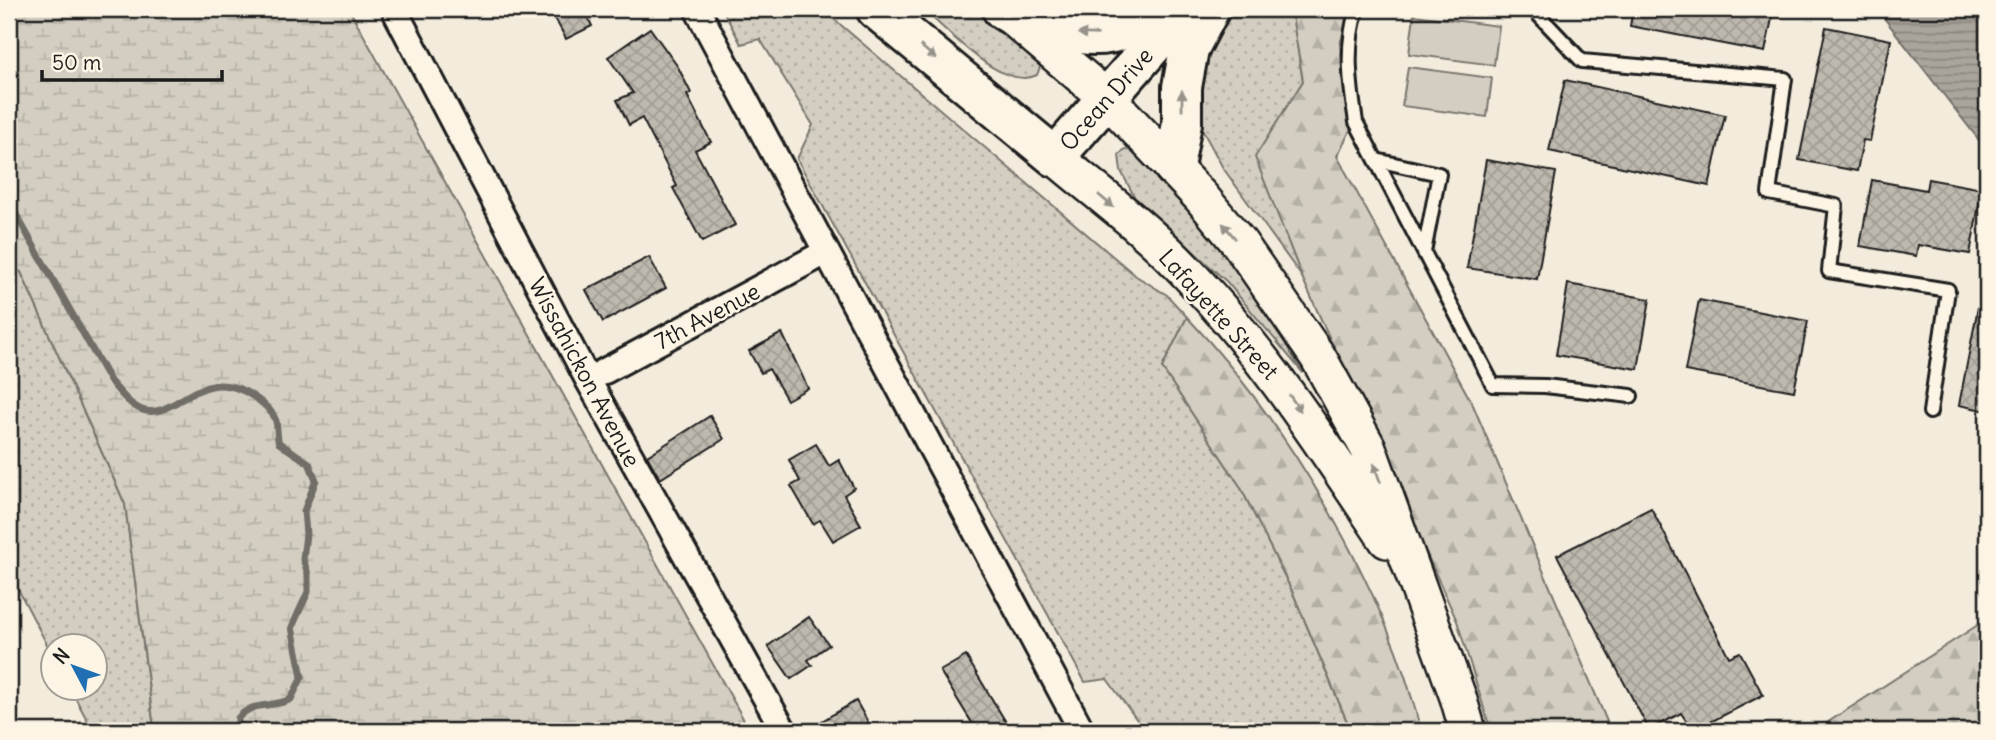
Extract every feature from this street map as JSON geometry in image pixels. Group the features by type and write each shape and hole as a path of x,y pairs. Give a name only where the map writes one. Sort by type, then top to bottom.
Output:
{"main road":[{"name":"Lafayette Street","path":"876,9 1174,259 1259,355 1294,401 1416,584"},
{"path":"1008,13 1077,34 1097,35 1116,32 1149,9"},
{"name":"Ocean Drive","path":"1055,157 1185,9"},
{"path":"1174,167 1182,123 1182,87 1189,49 1210,9"},
{"name":"Lafayette Street","path":"1008,13 1107,98 1174,167 1240,244 1318,357 1368,448 1468,731"}],"street":[{"name":"Wissahickon Avenue","path":"394,9 588,380 784,731"},
{"path":"697,9 1082,731"},
{"name":"7th Avenue","path":"588,380 826,252"}],"lane":[{"path":"1357,9 1352,24 1349,80 1356,122 1493,385 1545,386 1631,396"},
{"path":"1533,9 1582,61 1785,79 1769,193 1836,206 1829,271 1948,290 1930,412"},
{"path":"1376,160 1439,174 1424,252"}],"green space":[{"path":"9,9 349,9 750,731 157,731 154,728 125,504 21,272 9,266"},
{"path":"726,9 822,9 1136,276 1167,295 1187,317 1162,368 1240,486 1293,593 1351,731 1145,731 1107,679 1085,682 797,159 813,125 760,39 741,44 725,14"},
{"path":"923,9 974,9 1041,64 1037,75 1023,78 1008,75 993,67 961,44"},
{"path":"1233,9 1291,9 1303,81 1256,157 1302,277 1223,168 1198,122 1198,70 1220,25"},
{"path":"1291,9 1349,9 1340,45 1351,129 1337,156 1473,405 1611,731 1491,731 1457,621 1302,277 1255,157 1303,81"},
{"path":"1414,15 1499,26 1494,65 1409,54"},
{"path":"1408,67 1492,78 1487,117 1402,106"},
{"path":"1125,149 1134,152 1202,223 1272,321 1303,373 1227,282 1135,198 1121,171 1119,155"},
{"path":"9,266 21,272 125,504 154,728 157,731 93,731 77,702 108,702 108,632 40,632 9,572"},
{"path":"1187,317 1261,407 1329,510 1384,621 1421,731 1351,731 1293,593 1240,486 1162,368"},
{"path":"1987,619 1987,731 1807,731 1825,724"}],"shaded area":[{"path":"1877,9 1987,9 1987,151 1975,135"}],"building":[{"path":"550,9 584,9 592,26 566,39"},
{"path":"1633,9 1774,9 1765,52 1630,26"},
{"path":"1826,27 1891,40 1870,141 1863,140 1857,171 1799,160"},
{"path":"650,28 678,67 691,93 687,95 711,142 695,150 735,225 702,242 673,188 677,186 642,118 629,125 617,100 633,93 608,57"},
{"path":"1565,80 1725,115 1709,186 1549,151"},
{"path":"1486,160 1556,172 1537,279 1467,268"},
{"path":"1928,179 1982,189 1970,254 1918,245 1916,256 1860,246 1872,180 1926,190"},
{"path":"649,257 666,288 603,322 586,290"},
{"path":"1568,284 1650,299 1638,369 1556,355"},
{"path":"1699,300 1808,321 1794,391 1685,371"},
{"path":"1978,307 1987,308 1987,411 1959,405"},
{"path":"782,333 808,388 787,400 769,369 761,373 749,351"},
{"path":"710,416 724,439 660,479 647,456"},
{"path":"816,444 829,466 839,460 854,488 844,495 861,525 833,541 820,520 813,524 791,486 800,481 789,460"},
{"path":"1651,508 1729,657 1740,652 1763,695 1693,731 1681,713 1649,730 1557,555"},
{"path":"809,617 829,645 808,660 812,665 791,679 768,646"},
{"path":"966,656 1007,724 995,731 977,731 940,671"},
{"path":"856,701 873,731 805,731"}],"waterway":[{"path":"9,202 110,381 137,408 154,411 166,408 204,388 218,385 235,387 254,397 273,414 279,443 309,463 316,480 304,511 306,534 303,559 308,574 308,592 292,627 302,677 291,699 244,712 238,718 238,731"}]}
